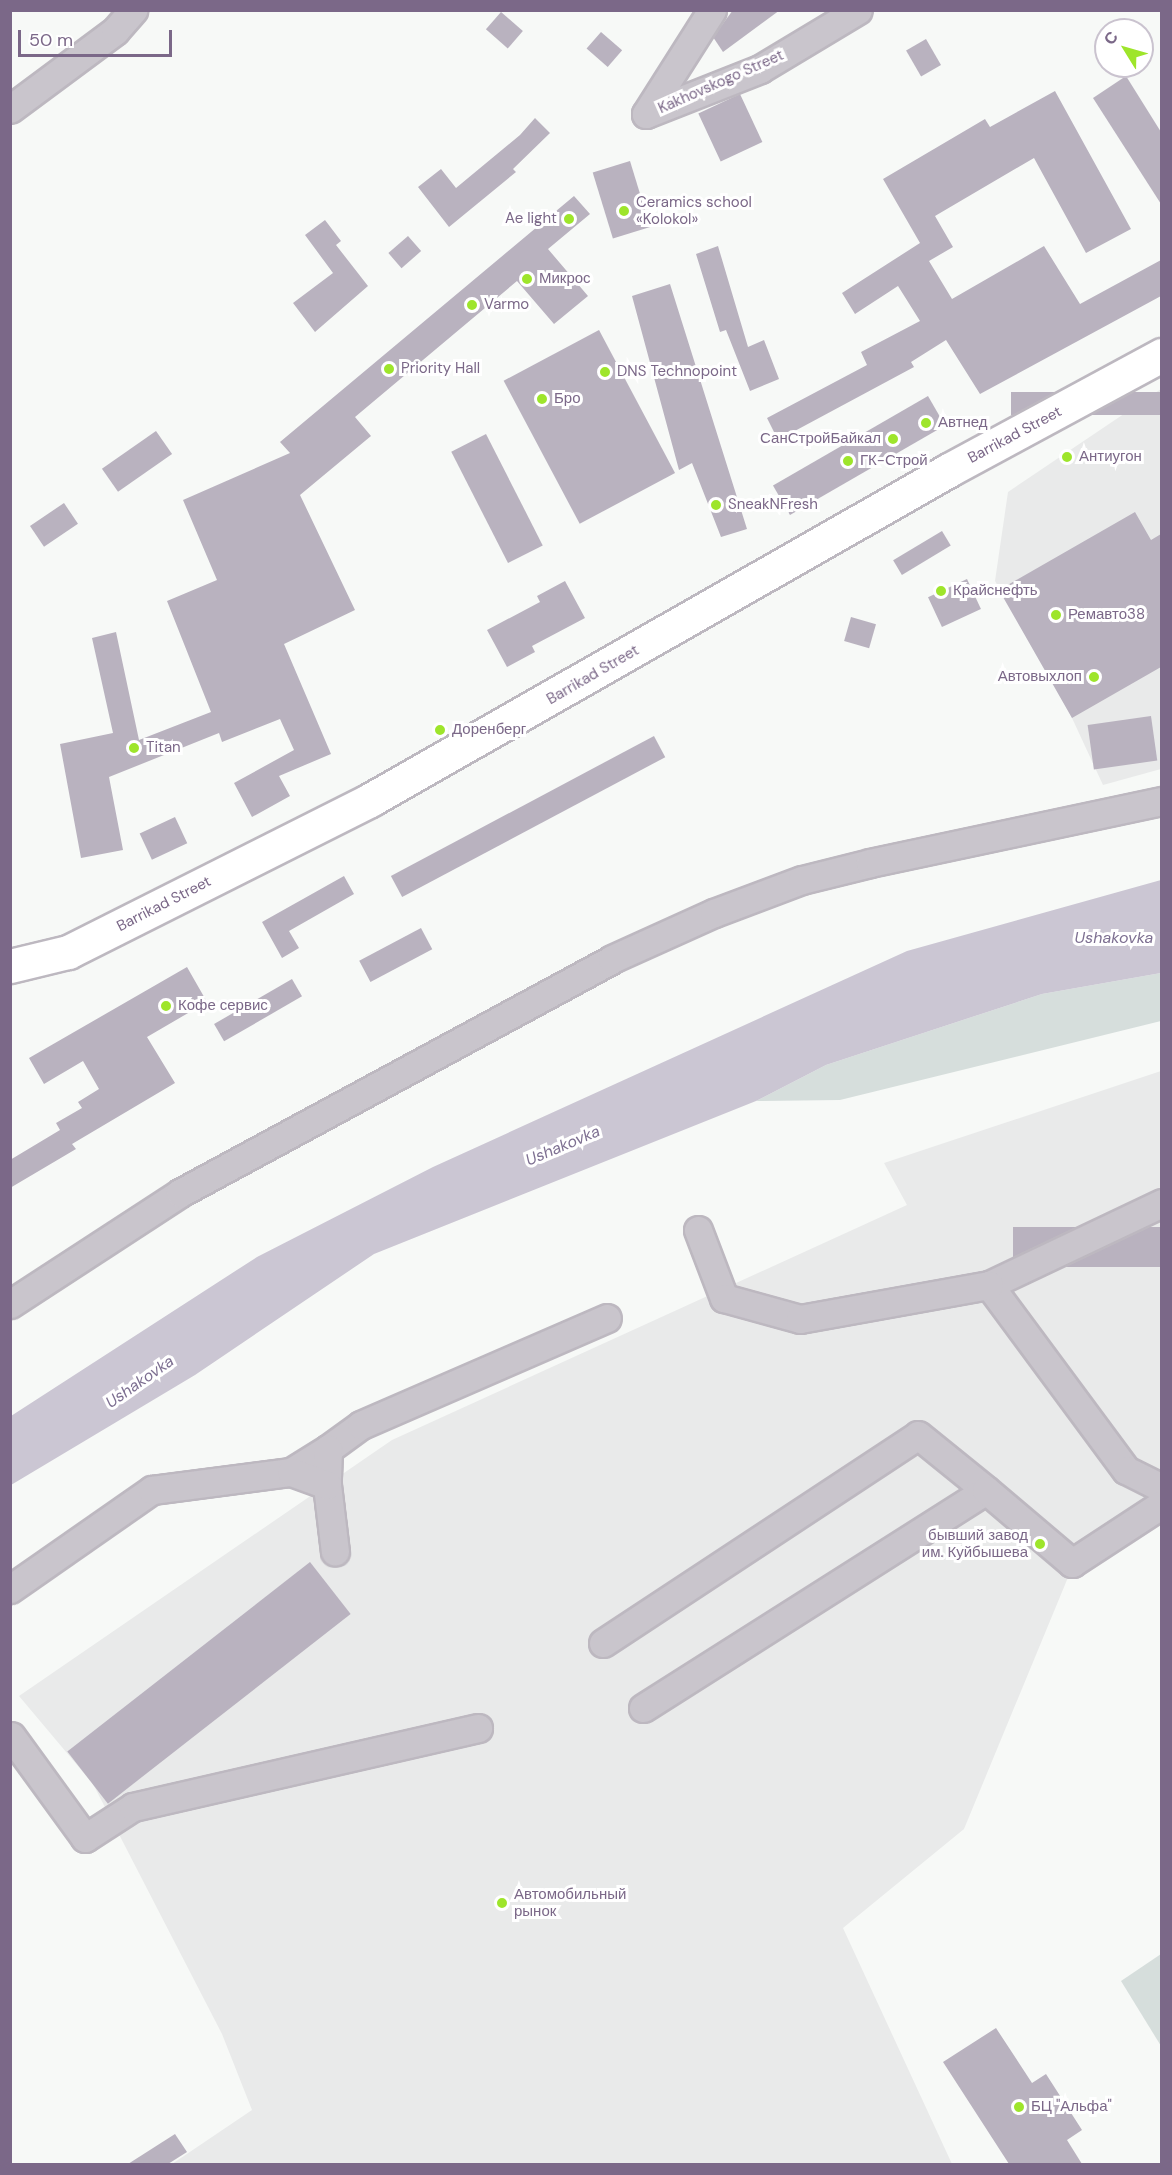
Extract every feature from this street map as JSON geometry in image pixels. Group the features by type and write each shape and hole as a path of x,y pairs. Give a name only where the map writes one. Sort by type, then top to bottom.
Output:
{"main road":[{"name":"Barrikad Street","path":"10,966 68,952 370,800 949,470 1161,356"}],"street":[{"path":"10,109 115,31 134,10"},
{"name":"Kakhovskogo Street","path":"712,10 646,114 760,69 858,10"},
{"path":"10,1304 180,1193 532,1001 714,913 802,880 870,863 1161,801"},
{"path":"698,1230 724,1298 800,1319 989,1285 1161,1203"},
{"path":"989,1285 1126,1470 1161,1488"},
{"path":"10,1589 152,1490 291,1472 361,1425 607,1318"},
{"path":"603,1643 918,1435 1072,1563 1161,1504"},
{"path":"328,1449 327,1485 336,1552"},
{"path":"291,1472 327,1485"},
{"path":"643,1708 986,1490"},
{"path":"11,1736 85,1838 133,1807 472,1729"}],"shaded area":[{"path":"1161,389 1161,769 1103,785 1072,718 995,581 1008,492"},
{"path":"1161,973 1161,1021 840,1100 756,1101 826,1065 1042,994"},
{"path":"1161,1071 1161,1516 1069,1575 964,1829 843,1928 952,2164 172,2164 252,2110 222,2034 93,1784 19,1696 392,1440 907,1205 884,1163"},
{"path":"1161,1954 1161,2046 1121,1981"}],"water":[{"name":"Ushakovka","path":"1161,880 1161,973 1042,994 826,1065 756,1101 374,1254 195,1375 11,1485 11,1416 257,1257 433,1167 907,951"}],"building":[{"path":"733,10 780,10 723,52 713,37"},
{"path":"501,12 523,31 508,48 486,29"},
{"path":"601,32 622,50 608,67 587,49"},
{"path":"926,39 941,65 921,76 906,50"},
{"path":"1123,78 1127,78 1161,132 1161,204 1093,98"},
{"path":"1055,91 1131,229 1086,253 1034,158 935,216 953,247 929,261 952,299 1044,246 1080,304 1161,260 1161,296 980,394 946,340 911,362 914,367 778,440 767,418 867,365 861,352 920,321 898,286 855,314 842,293 920,243 883,179 985,119 990,127"},
{"path":"740,94 762,142 721,161 698,113"},
{"path":"535,118 550,133 513,169 516,172 449,227 418,187 441,169 456,188 520,135"},
{"path":"630,161 650,227 613,238 593,172"},
{"path":"574,196 590,214 548,249 588,296 554,324 517,281 355,417 371,436 300,495 355,610 284,644 331,754 279,776 290,796 252,817 234,783 294,750 280,719 222,742 219,733 109,777 123,850 81,858 60,744 113,733 92,638 116,632 139,740 211,712 167,601 217,580 183,500 290,453 280,442"},
{"path":"325,220 341,241 336,245 368,286 315,332 293,303 333,273 305,235"},
{"path":"408,236 421,251 401,268 388,253"},
{"path":"718,246 748,347 764,340 779,379 750,391 726,330 720,332 696,254"},
{"path":"670,284 747,529 721,537 692,463 679,470 632,296"},
{"path":"599,330 675,473 580,524 504,381"},
{"path":"1011,392 1161,392 1161,415 1011,415"},
{"path":"928,396 945,425 790,515 773,486"},
{"path":"156,431 172,454 118,492 102,469"},
{"path":"486,434 543,545 508,563 451,452"},
{"path":"64,503 78,524 44,547 30,526"},
{"path":"1135,512 1151,540 1161,534 1161,667 1072,718 999,590"},
{"path":"942,531 951,546 902,575 893,560"},
{"path":"967,579 981,609 942,627 928,597"},
{"path":"565,581 585,618 532,646 535,652 507,667 487,630 540,602 537,596"},
{"path":"851,617 876,624 869,648 844,641"},
{"path":"1151,716 1157,761 1094,769 1088,725"},
{"path":"654,736 665,757 402,897 391,876"},
{"path":"175,817 187,843 152,860 140,833"},
{"path":"344,876 354,894 289,931 299,948 282,958 262,922"},
{"path":"421,928 432,949 370,982 359,961"},
{"path":"187,967 207,1002 147,1037 175,1083 72,1144 76,1149 10,1188 10,1160 60,1130 56,1123 82,1108 78,1102 99,1089 83,1061 44,1084 29,1058"},
{"path":"292,979 302,996 224,1041 214,1024"},
{"path":"1013,1227 1161,1227 1161,1267 1013,1267"},
{"path":"310,1562 351,1614 108,1804 67,1752"},
{"name":"БЦ \"Альфа\"","path":"996,2028 1032,2083 1046,2074 1082,2130 1067,2140 1082,2164 1009,2164 943,2062"},
{"path":"175,2134 187,2152 168,2164 128,2164"}],"place":[{"name":"Ceramics school «Kolokol»","path":"624,211"},
{"name":"Ae light","path":"569,219"},
{"name":"Микрос","path":"527,279"},
{"name":"Varmo","path":"472,305"},
{"name":"Priority Hall","path":"389,369"},
{"name":"DNS Technopoint","path":"605,372"},
{"name":"Бро","path":"542,399"},
{"name":"Автнед","path":"926,423"},
{"name":"СанСтройБайкал","path":"893,439"},
{"name":"Антиугон","path":"1067,457"},
{"name":"ГК-Строй","path":"848,461"},
{"name":"SneakNFresh","path":"716,505"},
{"name":"Крайснефть","path":"941,591"},
{"name":"Ремавто38","path":"1056,615"},
{"name":"Автовыхлоп","path":"1094,677"},
{"name":"Доренберг","path":"440,730"},
{"name":"Titan","path":"134,748"},
{"name":"Кофе сервис","path":"166,1006"},
{"name":"бывший завод им. Куйбышева","path":"1040,1544"},
{"name":"Автомобильный рынок","path":"502,1903"},
{"name":"БЦ \"Альфа\"","path":"1019,2107"}]}
